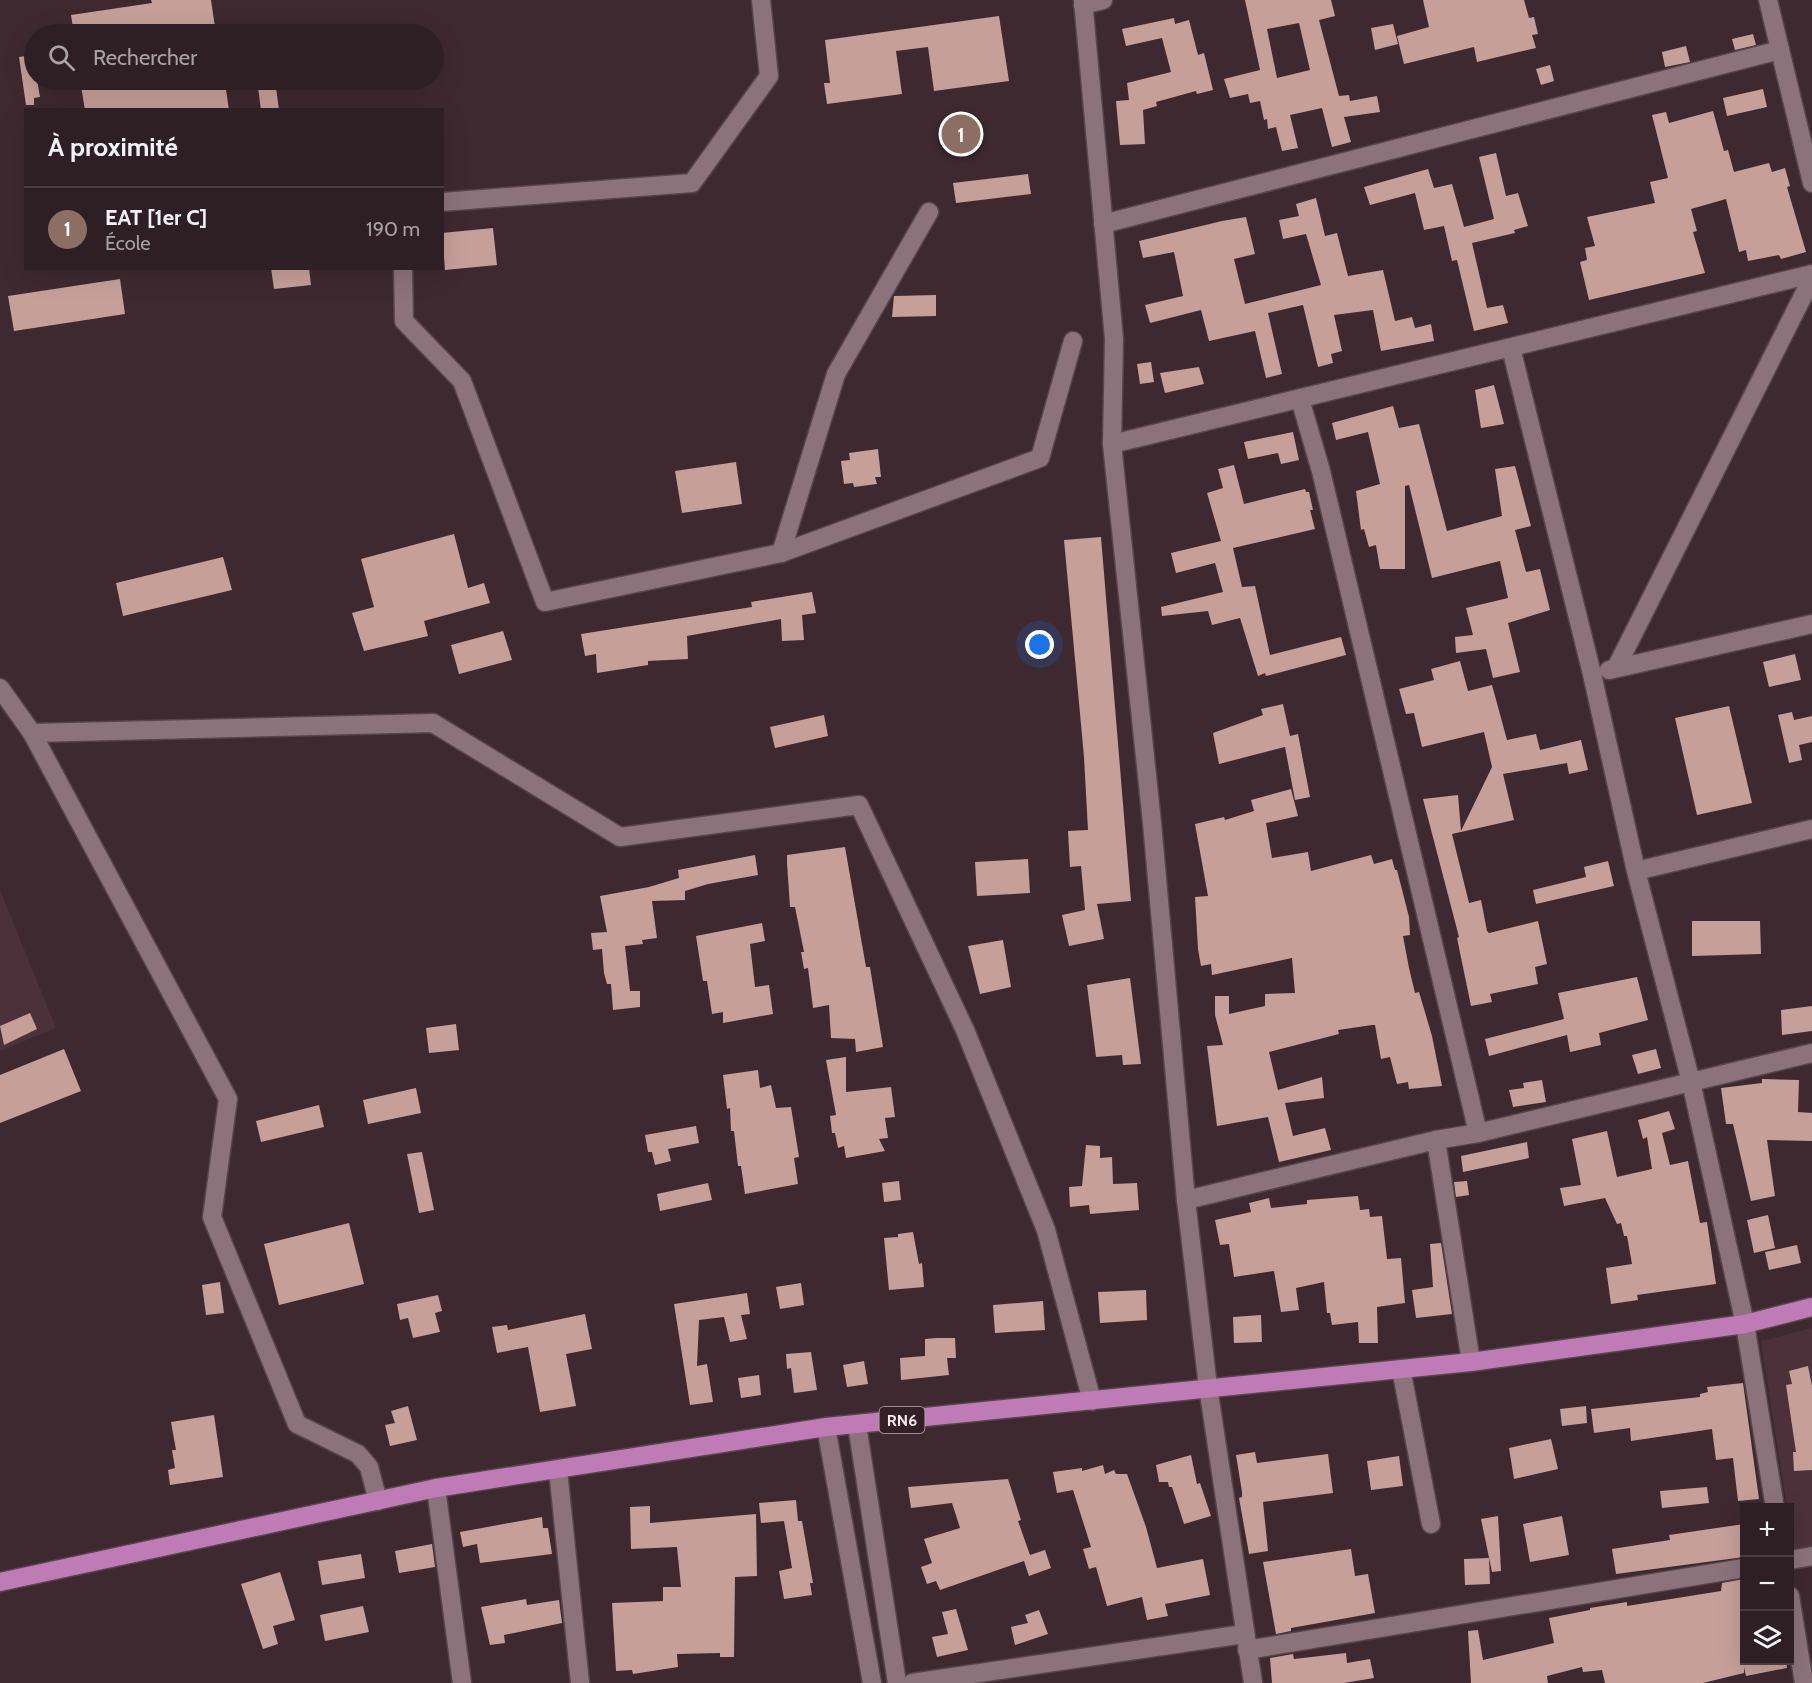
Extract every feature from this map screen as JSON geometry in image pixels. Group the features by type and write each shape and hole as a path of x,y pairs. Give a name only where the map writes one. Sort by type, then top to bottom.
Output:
{"main road":[{"name":"RN6","path":"0,1582 436,1488 826,1427 1092,1401 1208,1386 1471,1362 1745,1324 1812,1307"}],"street":[{"path":"444,202 692,183 769,76 761,0"},
{"path":"1103,0 1083,2 1114,339 1112,444 1152,823 1186,1200 1208,1386 1252,1683"},
{"path":"1768,0 1812,183"},
{"path":"1103,224 1780,50"},
{"path":"781,553 836,374 928,212"},
{"path":"403,270 404,321 462,381 545,602 781,553 1040,458 1073,341"},
{"path":"1112,444 1812,276"},
{"path":"1616,668 1812,276"},
{"path":"1511,348 1592,674 1636,871 1691,1082 1745,1324 1774,1503"},
{"path":"1300,399 1324,482 1478,1133"},
{"path":"1592,674 1812,624"},
{"path":"0,688 32,733 228,1099 212,1218 297,1424 358,1454 369,1467 378,1501"},
{"path":"32,733 433,723 620,837 859,805 965,1030 1046,1230 1092,1401"},
{"path":"1636,871 1812,829"},
{"path":"1186,1200 1812,1053"},
{"path":"1436,1140 1471,1362"},
{"path":"1401,1369 1431,1524"},
{"path":"857,1425 897,1683"},
{"path":"826,1427 872,1683"},
{"path":"558,1470 580,1683"},
{"path":"436,1488 462,1683"},
{"path":"1794,1559 1812,1556"},
{"path":"912,1683 1245,1642 1740,1569"},
{"path":"1792,1611 1804,1683"}],"shaded area":[{"path":"0,890 56,1028 0,1051"},
{"path":"1812,1328 1812,1556 1795,1559 1794,1503 1786,1503 1761,1341"}],"building":[{"path":"151,0 211,0 215,24 72,24 71,15 152,3"},
{"path":"1245,0 1331,0 1335,16 1319,20 1339,96 1349,95 1350,101 1377,96 1380,112 1344,117 1351,142 1332,147 1322,108 1290,115 1298,148 1282,151 1276,127 1268,129 1260,101 1250,103 1248,94 1230,98 1224,79 1260,70","holes":["1299,23 1310,70 1277,78 1267,29"]},
{"path":"1423,0 1524,0 1529,18 1534,17 1538,34 1532,35 1536,48 1477,62 1474,47 1404,64 1397,36 1429,27"},
{"path":"999,16 1009,81 934,91 928,47 896,51 902,94 827,104 824,83 830,83 825,40"},
{"path":"1174,18 1175,24 1189,20 1198,55 1204,53 1213,90 1197,94 1196,91 1156,102 1157,106 1143,110 1145,144 1120,145 1116,101 1129,100 1127,83 1171,72 1162,38 1126,46 1122,29"},
{"path":"1393,24 1398,44 1375,50 1371,28"},
{"path":"1753,34 1756,45 1735,50 1732,39"},
{"path":"1686,46 1690,62 1665,67 1662,52"},
{"path":"24,56 24,90 39,90 40,97 34,98 34,105 26,105 19,57"},
{"path":"1550,65 1554,81 1541,85 1536,69"},
{"path":"1763,89 1767,107 1727,116 1723,98"},
{"path":"82,90 226,90 229,108 85,108"},
{"path":"258,90 276,90 279,108 261,108"},
{"path":"1713,111 1724,151 1728,150 1734,172 1769,163 1772,172 1785,168 1790,186 1787,187 1806,252 1781,259 1779,255 1748,261 1746,250 1739,252 1726,199 1691,209 1697,231 1693,232 1705,273 1589,300 1580,262 1587,260 1585,248 1595,246 1587,217 1655,203 1650,182 1668,178 1652,115 1666,112 1669,123"},
{"path":"1496,153 1506,196 1518,193 1528,226 1514,230 1515,233 1472,243 1487,308 1503,305 1508,323 1474,331 1457,260 1452,261 1444,226 1424,230 1415,193 1370,205 1364,187 1428,169 1434,188 1452,184 1464,227 1494,219 1479,157"},
{"path":"1028,174 1031,194 956,203 953,183"},
{"path":"1316,198 1325,236 1337,233 1348,276 1383,270 1395,321 1412,317 1415,328 1431,324 1434,341 1381,351 1373,310 1334,315 1342,351 1331,354 1333,363 1318,367 1303,305 1268,313 1282,374 1266,378 1255,331 1209,341 1201,310 1150,323 1145,305 1183,296 1174,252 1143,258 1139,241 1222,221 1246,217 1255,254 1234,259 1245,304 1321,285 1306,234 1283,239 1279,220 1299,216 1296,204"},
{"path":"493,228 497,265 445,270 444,233"},
{"path":"271,270 309,270 311,285 274,289"},
{"path":"120,279 125,314 14,331 8,296"},
{"path":"936,295 936,316 892,317 894,296"},
{"path":"1151,362 1154,382 1140,384 1137,364"},
{"path":"1199,367 1204,384 1165,393 1160,373"},
{"path":"1494,385 1504,424 1481,428 1475,390"},
{"path":"1393,406 1399,428 1419,424 1447,531 1502,516 1495,469 1515,466 1531,526 1515,530 1526,572 1540,569 1550,610 1508,623 1520,672 1493,678 1486,649 1456,653 1455,637 1473,635 1466,608 1508,598 1500,561 1432,578 1409,485 1405,486 1405,569 1380,569 1376,545 1369,547 1364,529 1361,530 1356,491 1380,484 1368,432 1336,440 1332,423"},
{"path":"1293,432 1299,460 1281,464 1278,453 1248,459 1244,442"},
{"path":"878,449 881,477 875,477 877,484 854,487 853,483 844,484 841,461 850,460 849,453"},
{"path":"736,462 742,504 682,513 675,471"},
{"path":"1234,465 1244,504 1305,489 1309,492 1313,510 1310,510 1315,529 1233,548 1242,587 1255,586 1270,655 1341,637 1346,655 1266,676 1265,673 1258,676 1240,618 1212,625 1208,611 1162,616 1161,607 1223,592 1215,563 1176,573 1171,553 1221,541 1207,493 1223,488 1218,469"},
{"path":"454,534 468,588 484,583 490,603 424,621 428,636 364,651 352,613 374,607 361,559"},
{"path":"1101,537 1131,901 1097,904 1104,939 1069,946 1062,915 1085,910 1081,866 1070,867 1068,831 1088,830 1084,757 1064,540"},
{"path":"223,557 232,590 123,616 116,583"},
{"path":"812,592 816,613 802,615 804,640 782,641 781,619 687,636 688,659 648,661 648,665 597,673 596,654 585,656 581,634 752,607 751,602"},
{"path":"503,631 512,660 459,674 451,645"},
{"path":"1795,654 1801,680 1769,687 1763,662"},
{"path":"1460,661 1468,691 1492,685 1507,740 1536,734 1540,750 1581,740 1588,770 1569,774 1567,763 1503,774 1514,820 1452,834 1469,903 1481,900 1487,931 1489,933 1538,921 1547,964 1535,967 1538,984 1490,994 1492,1002 1471,1006 1457,938 1459,937 1423,799 1458,795 1461,831 1492,767 1484,732 1422,747 1414,713 1406,714 1399,689 1434,680 1431,669"},
{"path":"1283,704 1290,736 1298,734 1310,797 1295,800 1285,747 1219,764 1213,733 1263,715 1261,709"},
{"path":"1729,706 1752,803 1697,815 1675,718"},
{"path":"1792,712 1794,720 1812,716 1812,742 1799,745 1802,760 1789,763 1778,715"},
{"path":"824,715 828,736 775,748 770,727"},
{"path":"1291,789 1298,816 1266,823 1272,858 1308,852 1311,871 1371,855 1374,864 1392,859 1409,917 1410,935 1403,936 1409,968 1415,993 1419,992 1432,1036 1442,1086 1409,1089 1408,1082 1397,1084 1390,1057 1381,1059 1375,1025 1338,1030 1339,1034 1269,1052 1278,1090 1322,1077 1324,1098 1285,1103 1293,1136 1325,1128 1331,1150 1279,1162 1268,1117 1217,1126 1207,1046 1223,1045 1215,1015 1215,996 1229,996 1229,1014 1265,1006 1265,994 1295,993 1292,958 1212,975 1211,964 1201,966 1195,897 1208,896 1195,824 1224,817 1225,820 1254,811 1251,800"},
{"path":"845,847 866,967 870,967 883,1047 856,1052 855,1039 831,1038 829,1005 813,1008 808,968 804,969 801,952 804,952 795,907 790,907 787,863 787,855"},
{"path":"755,855 758,875 708,884 685,891 685,900 652,901 657,938 642,940 643,944 625,946 630,991 640,991 640,1007 613,1010 611,984 607,984 604,973 602,949 593,950 591,933 607,932 600,896 649,887 679,878 678,870"},
{"path":"1028,859 1030,893 977,896 975,862"},
{"path":"1608,861 1614,886 1536,904 1533,890 1586,877 1584,867"},
{"path":"1692,921 1760,921 1761,954 1692,956"},
{"path":"762,923 765,941 750,944 755,987 769,985 773,1014 723,1023 723,1012 712,1014 707,981 703,981 696,936"},
{"path":"1003,940 1011,987 980,994 968,946"},
{"path":"1637,977 1648,1020 1599,1033 1601,1045 1570,1052 1567,1035 1489,1056 1485,1039 1564,1019 1558,993"},
{"path":"1130,978 1141,1064 1123,1065 1122,1055 1096,1057 1087,985"},
{"path":"1812,1006 1812,1031 1782,1035 1781,1010"},
{"path":"30,1013 37,1029 4,1045 0,1026"},
{"path":"456,1024 459,1050 429,1053 426,1028"},
{"path":"64,1049 81,1091 0,1123 0,1075"},
{"path":"1656,1049 1661,1068 1638,1074 1632,1055"},
{"path":"846,1057 846,1092 891,1087 895,1117 885,1118 888,1138 879,1139 885,1151 846,1158 844,1146 838,1148 835,1133 832,1133 830,1116 836,1115 826,1060"},
{"path":"758,1070 760,1088 771,1085 776,1108 791,1107 799,1157 794,1158 798,1184 745,1194 741,1166 738,1166 734,1131 731,1131 730,1108 727,1109 723,1075"},
{"path":"1762,1079 1799,1080 1798,1112 1812,1113 1812,1141 1767,1140 1775,1196 1751,1201 1733,1124 1726,1124 1721,1088 1762,1083"},
{"path":"1542,1080 1546,1102 1513,1107 1509,1090 1524,1088 1523,1083"},
{"path":"416,1088 421,1113 368,1124 363,1100"},
{"path":"319,1105 324,1127 261,1142 256,1121"},
{"path":"1669,1111 1675,1129 1662,1133 1670,1165 1688,1161 1700,1223 1707,1222 1716,1284 1637,1295 1638,1300 1611,1304 1606,1268 1632,1264 1627,1236 1624,1236 1621,1223 1617,1224 1605,1198 1564,1206 1560,1188 1581,1185 1572,1139 1607,1131 1617,1177 1652,1169 1647,1137 1643,1139 1638,1120"},
{"path":"696,1126 699,1143 668,1149 671,1161 655,1165 652,1152 648,1152 645,1135"},
{"path":"1527,1142 1529,1158 1463,1172 1461,1156"},
{"path":"1086,1145 1100,1146 1100,1158 1112,1157 1113,1184 1137,1183 1139,1210 1090,1214 1089,1205 1070,1207 1069,1187 1082,1186"},
{"path":"422,1152 434,1210 419,1213 407,1154"},
{"path":"899,1181 901,1200 884,1202 882,1183"},
{"path":"1467,1181 1469,1195 1456,1197 1454,1182"},
{"path":"708,1183 712,1200 660,1211 657,1194"},
{"path":"1358,1196 1360,1210 1369,1209 1370,1217 1382,1216 1387,1259 1401,1258 1405,1303 1377,1307 1378,1343 1359,1343 1358,1322 1332,1325 1330,1313 1327,1313 1324,1282 1296,1288 1299,1310 1281,1312 1274,1271 1234,1277 1229,1244 1220,1245 1215,1220 1251,1212 1249,1203 1269,1198 1271,1208 1307,1204 1307,1200"},
{"path":"1768,1215 1775,1248 1754,1253 1747,1220"},
{"path":"349,1223 364,1284 279,1305 264,1244"},
{"path":"913,1232 919,1264 922,1263 924,1287 889,1290 884,1238 898,1237 898,1234"},
{"path":"1441,1243 1452,1314 1416,1318 1412,1290 1433,1287 1430,1244"},
{"path":"1797,1245 1801,1263 1769,1270 1765,1252"},
{"path":"220,1282 224,1313 206,1315 202,1285"},
{"path":"801,1283 804,1305 780,1309 776,1287"},
{"path":"1146,1290 1147,1320 1100,1323 1098,1292"},
{"path":"747,1293 750,1314 741,1315 747,1339 730,1342 724,1317 699,1320 697,1366 707,1364 713,1402 690,1405 674,1304"},
{"path":"438,1295 442,1311 435,1313 440,1332 413,1338 408,1318 400,1320 397,1304"},
{"path":"1043,1301 1045,1330 995,1333 993,1305"},
{"path":"585,1314 592,1349 566,1354 576,1406 540,1412 528,1347 497,1353 492,1327 507,1325 508,1330"},
{"path":"1261,1315 1262,1342 1234,1343 1233,1317"},
{"path":"955,1338 956,1358 947,1358 949,1375 901,1380 900,1358 925,1356 925,1339"},
{"path":"811,1352 817,1390 794,1393 791,1368 787,1369 786,1354"},
{"path":"864,1361 868,1384 847,1387 843,1365"},
{"path":"1808,1366 1812,1386 1812,1470 1794,1471 1793,1452 1796,1452 1786,1385 1792,1384 1789,1371"},
{"path":"759,1375 761,1395 741,1398 738,1378"},
{"path":"1743,1383 1759,1499 1738,1501 1733,1458 1716,1460 1712,1429 1631,1441 1630,1428 1594,1433 1591,1409 1700,1397 1700,1394 1708,1392 1707,1387"},
{"path":"408,1406 417,1440 390,1446 385,1425 395,1423 391,1411"},
{"path":"1586,1406 1587,1423 1562,1426 1560,1409"},
{"path":"214,1415 223,1477 170,1485 168,1470 175,1468 172,1450 176,1450 171,1422"},
{"path":"1551,1439 1558,1469 1514,1479 1509,1448"},
{"path":"1255,1452 1257,1463 1328,1454 1333,1493 1263,1502 1268,1551 1249,1554 1239,1498 1242,1497 1242,1492 1236,1455"},
{"path":"1191,1455 1197,1484 1200,1483 1211,1516 1184,1524 1172,1487 1169,1487 1168,1482 1159,1482 1156,1465"},
{"path":"1399,1456 1403,1486 1371,1490 1367,1461"},
{"path":"1103,1465 1105,1474 1114,1470 1116,1474 1127,1474 1146,1527 1157,1568 1203,1559 1210,1595 1165,1604 1168,1616 1147,1620 1142,1597 1107,1606 1096,1567 1089,1569 1083,1549 1091,1547 1073,1490 1057,1493 1053,1472 1082,1468 1082,1471"},
{"path":"1008,1479 1021,1520 1018,1521 1030,1555 1045,1550 1051,1568 1029,1576 1024,1561 940,1590 936,1581 927,1584 921,1567 932,1563 924,1539 960,1528 952,1503 911,1508 908,1487"},
{"path":"1707,1487 1709,1503 1662,1508 1660,1491"},
{"path":"796,1500 798,1521 802,1521 813,1583 810,1583 812,1595 784,1599 779,1571 792,1568 784,1521 761,1523 759,1503"},
{"path":"650,1506 650,1523 756,1514 757,1576 735,1577 734,1657 720,1657 720,1653 677,1654 678,1667 633,1674 632,1670 616,1671 612,1603 663,1601 663,1587 681,1587 677,1547 631,1549 630,1507"},
{"path":"1498,1516 1501,1571 1492,1572 1481,1519"},
{"path":"1562,1516 1569,1555 1530,1562 1523,1524"},
{"path":"542,1517 543,1528 548,1528 552,1554 480,1563 477,1544 463,1547 460,1532"},
{"path":"1740,1525 1740,1558 1616,1574 1612,1549 1670,1540 1669,1535"},
{"path":"432,1544 435,1567 399,1573 395,1551"},
{"path":"1351,1549 1355,1576 1368,1574 1375,1613 1291,1628 1291,1631 1276,1634 1263,1562"},
{"path":"361,1554 365,1578 322,1585 318,1561"},
{"path":"1489,1558 1490,1584 1465,1585 1464,1559"},
{"path":"280,1572 295,1620 273,1626 278,1644 263,1649 241,1584"},
{"path":"1740,1580 1740,1665 1787,1665 1787,1668 1746,1676 1744,1667 1744,1673 1703,1683 1605,1683 1602,1670 1583,1672 1582,1667 1547,1676 1548,1683 1471,1683 1468,1631 1478,1630 1483,1660 1554,1643 1549,1618 1627,1602 1627,1606 1721,1591 1722,1583"},
{"path":"526,1599 527,1605 559,1600 562,1623 504,1635 505,1643 490,1645 481,1607"},
{"path":"363,1606 369,1632 325,1641 320,1615"},
{"path":"956,1609 968,1650 937,1657 932,1637 948,1634 942,1612"},
{"path":"1039,1610 1048,1634 1015,1645 1011,1627 1028,1623 1025,1615"},
{"path":"1346,1653 1347,1663 1370,1659 1374,1678 1344,1683 1272,1683 1270,1658 1293,1654 1294,1659"}],"place":[{"name":"EAT [1er C]","path":"961,134"}]}
